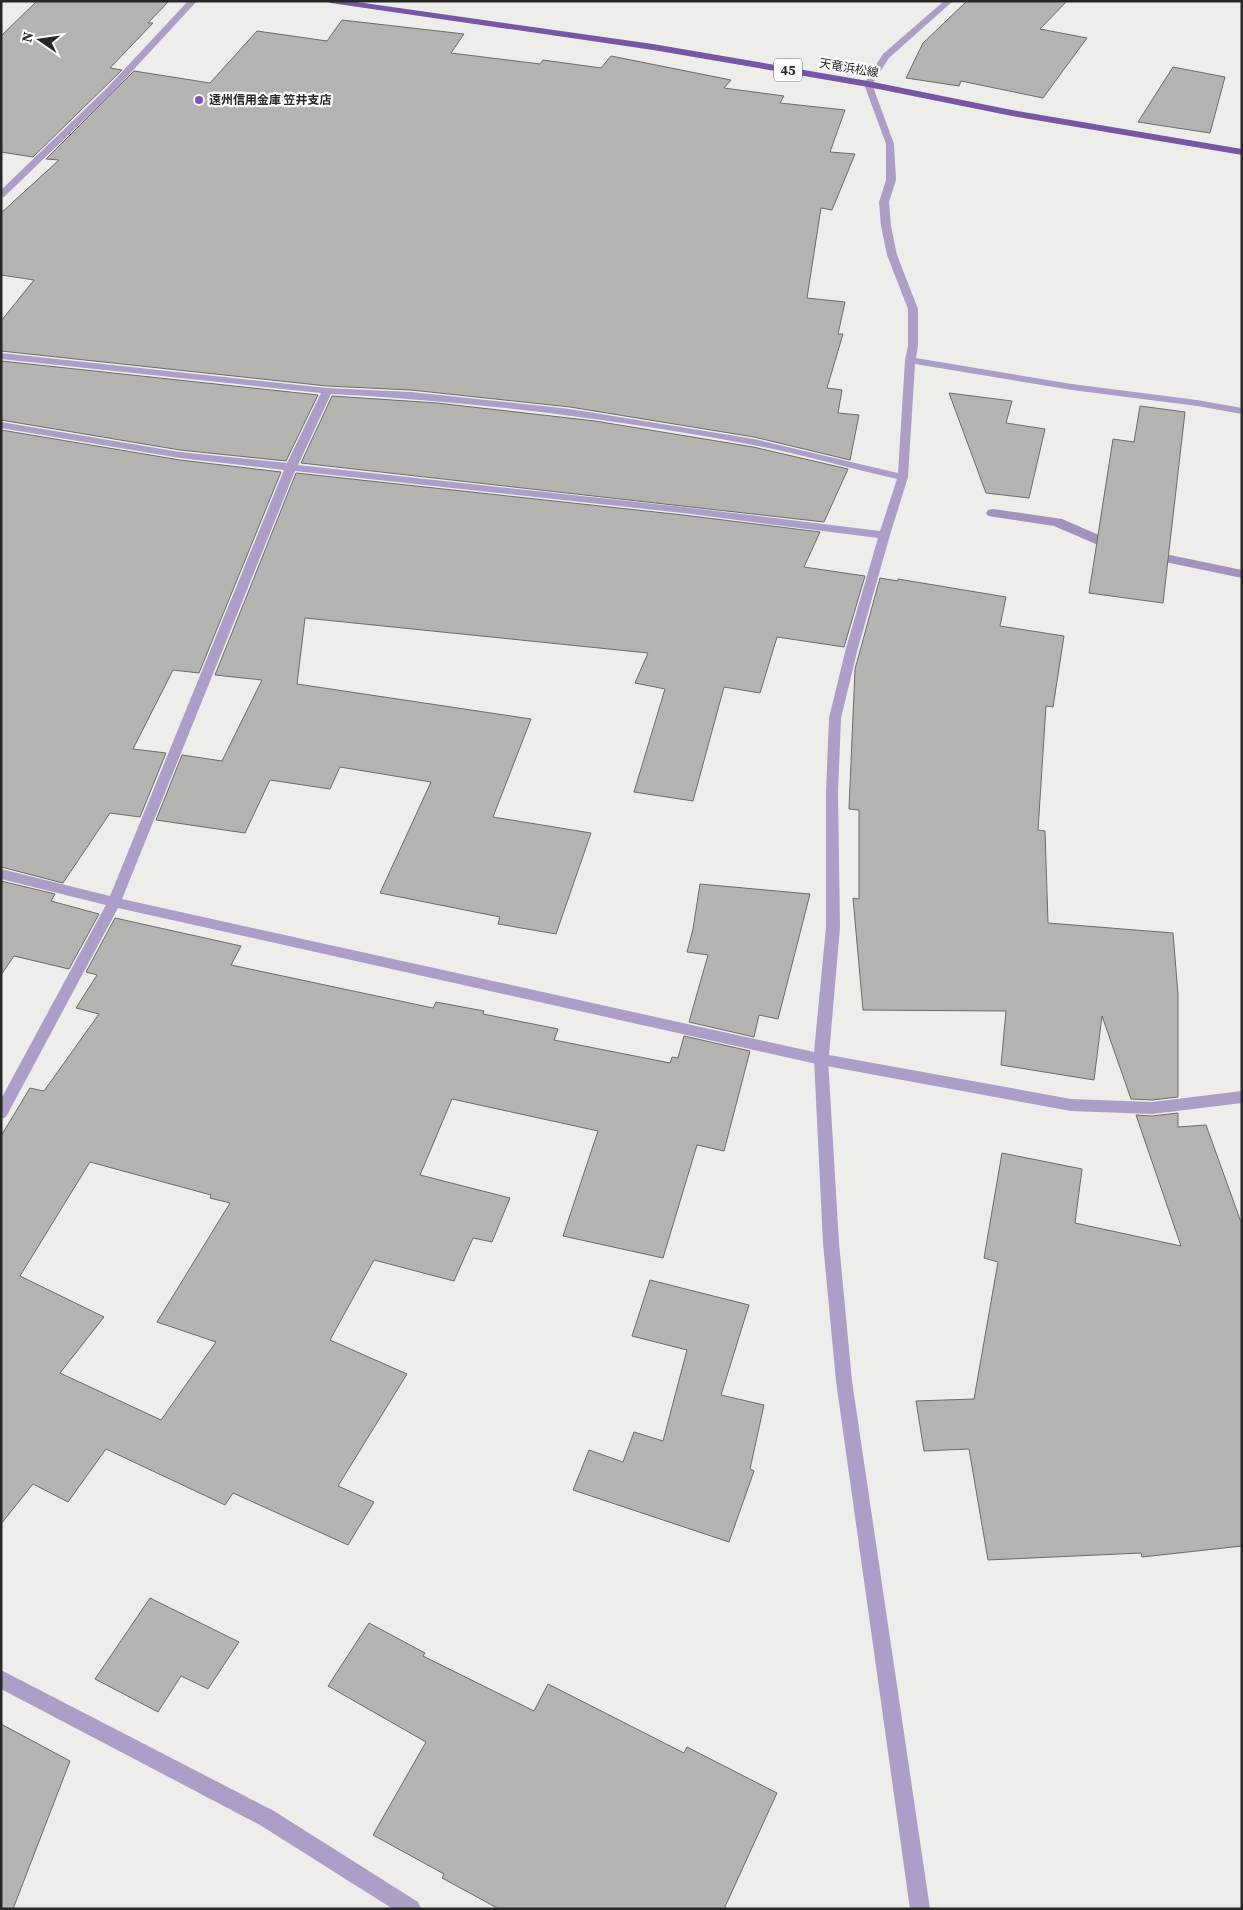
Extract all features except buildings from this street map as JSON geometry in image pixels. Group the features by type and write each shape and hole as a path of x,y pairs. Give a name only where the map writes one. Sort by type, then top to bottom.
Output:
{"main road":[{"name":"天竜浜松線","path":"331,1 643,46 868,84 1012,113 1242,152"}],"street":[{"path":"1,195 109,91 193,1"},
{"path":"920,1909 844,1381 831,1243 822,1060 833,927 832,793 835,718 852,648 884,535 904,477 910,360 914,346 913,309 892,255 886,226 884,202 890,180 890,144 868,84 886,56 949,1"},
{"path":"1,356 327,391 411,395 494,403 648,423 754,442 904,477"},
{"path":"910,360 1072,387 1197,403 1242,411"},
{"path":"1,1113 114,902 291,467 327,391"},
{"path":"1,425 180,455 682,510 884,535"},
{"path":"1,874 114,902 822,1060 1071,1105 1152,1108 1242,1097"},
{"path":"1,1679 267,1818 411,1909"}],"waterway":[{"path":"993,513 1057,522 1117,548"},
{"path":"1146,554 1242,574"}],"place":[{"name":"遠州信用金庫 笠井支店","path":"199,100"}]}
